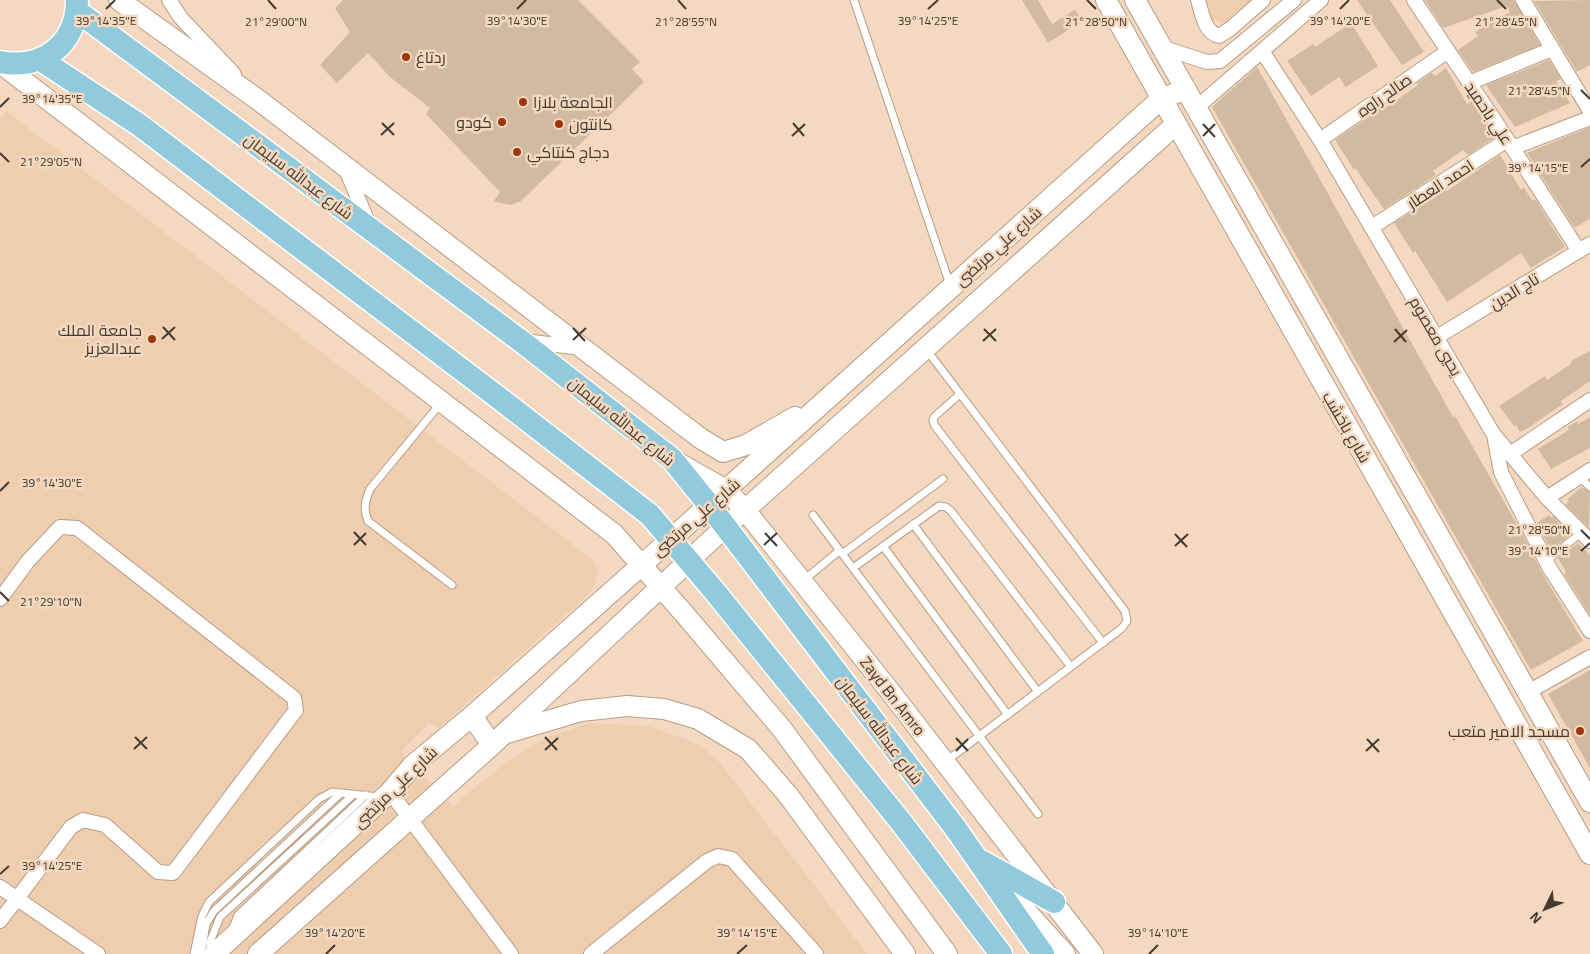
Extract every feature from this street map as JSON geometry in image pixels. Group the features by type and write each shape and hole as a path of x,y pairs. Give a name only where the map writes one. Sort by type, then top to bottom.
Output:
{"main road":[{"path":"119,0 257,98 700,438 723,452 746,445 828,399"},
{"name":"شارع باخشب","path":"1106,0 1590,854"},
{"name":"شارع باخشب","path":"1135,0 1590,802"},
{"path":"0,63 12,65 27,64 41,60 58,48 71,31 77,6"},
{"name":"شارع عبدالله سليمان","path":"77,6 521,341 672,460 709,505 978,860 1043,954"},
{"path":"41,60 138,124 650,515 895,815 1001,954"},
{"path":"0,63 614,534 782,729 946,954"},
{"name":"شارع علي مرتضى","path":"214,954 413,765 472,716 671,540 1161,99 1186,90"},
{"name":"شارع علي مرتضى","path":"258,954 497,740 725,526 926,349 1175,124"},
{"name":"Zayd Bn Amro","path":"672,460 726,490 745,510 945,762 1093,954"},
{"path":"472,716 497,740 581,711 627,706 664,709 698,718 748,749 788,795 905,954"},
{"path":"978,860 1054,902"},
{"path":"978,860 1065,954"},
{"path":"948,884 993,954"}],"street":[{"path":"169,0 180,18 257,98"},
{"path":"1198,0 1208,31 1219,36 1230,29 1263,0"},
{"path":"1162,47 1207,62 1220,61 1294,0"},
{"path":"1196,108 1321,0"},
{"name":"علي باحميد","path":"1414,0 1510,144 1584,248"},
{"path":"1523,0 1590,111"},
{"path":"1469,83 1552,49"},
{"name":"يحيي معصوم","path":"1262,51 1320,140 1494,435 1501,472 1546,561 1590,631"},
{"name":"صالح راوه","path":"1320,140 1448,51"},
{"name":"احمد العطار","path":"1372,227 1510,144 1590,118"},
{"path":"345,166 370,228"},
{"name":"تاج الدين","path":"1437,337 1584,248"},
{"path":"521,341 582,348"},
{"path":"1510,454 1590,400"},
{"path":"1494,435 1547,498 1586,537"},
{"path":"1547,498 1585,473"},
{"path":"0,599 28,561 60,527 77,528 294,698 296,710 173,873 158,872 105,825 83,820 71,827 0,921"},
{"path":"1580,615 1590,605"},
{"path":"1528,692 1590,657"},
{"path":"380,795 409,819 511,954"},
{"path":"591,954 707,861 718,856 732,859 816,954"},
{"path":"0,887 98,954"}],"lane":[{"path":"854,0 951,288"},
{"path":"926,349 1125,611 1127,621 1122,628 1103,643 945,762"},
{"path":"960,394 934,417 935,426 1103,643"},
{"path":"442,402 370,489 365,500 364,512 368,521 452,585"},
{"path":"1585,473 1590,487"},
{"path":"802,582 943,479"},
{"path":"852,568 939,506 946,507 952,511 1071,667"},
{"path":"813,515 1038,814"},
{"path":"913,524 1038,692"},
{"path":"1546,561 1586,537"},
{"path":"883,546 1008,715"},
{"path":"194,954 202,916 209,902 319,799 332,792 380,795"},
{"path":"201,954 206,924 214,910 341,793"},
{"path":"210,954 210,942 220,917 354,794"}],"shaded area":[{"path":"1204,0 1251,0 1224,23 1210,18"},
{"name":"جامعة الملك عبدالعزيز","path":"6,111 593,560 597,569 596,581 590,593 439,728 429,723 401,752 453,806 509,760 548,737 589,723 648,726 698,744 716,758 867,954 0,954 0,119"}],"building":[{"name":"الجامعة بلازا","path":"343,0 578,0 640,62 632,69 644,82 521,201 511,205 505,204 494,201 500,192 426,114 430,108 390,77 368,53 337,83 320,65 350,32 335,8"},
{"path":"1022,0 1038,0 1052,24 1075,10 1082,21 1048,43"},
{"path":"1357,0 1390,0 1424,52 1402,65"},
{"path":"1425,0 1514,0 1540,45 1473,72 1458,50 1478,36 1475,32 1510,12 1507,6 1443,28"},
{"path":"1590,0 1590,65 1577,72 1534,1"},
{"path":"1351,23 1378,66 1346,87 1339,77 1311,96 1287,61 1313,44 1315,47"},
{"path":"1549,60 1561,79 1556,81 1570,103 1515,127 1486,85"},
{"path":"1257,67 1453,417 1455,416 1522,533 1541,571 1583,641 1531,670 1212,107"},
{"path":"1446,68 1467,104 1471,101 1495,137 1468,155 1463,150 1433,171 1436,175 1384,209 1355,168 1354,170 1335,140 1384,106 1385,108 1432,73 1435,76"},
{"path":"1590,127 1590,219 1574,227 1527,153"},
{"path":"1500,155 1521,190 1524,188 1532,200 1535,199 1565,247 1531,268 1521,253 1447,302 1415,251 1413,253 1394,223 1447,191"},
{"path":"1590,351 1590,381 1561,401 1563,404 1520,432 1499,406 1545,376 1547,380 1571,364 1571,361"},
{"path":"1590,417 1590,448 1551,469 1538,449 1569,430 1568,427 1577,421 1578,424"},
{"path":"1582,487 1590,492 1589,528 1566,505 1569,501 1567,499"},
{"path":"1549,515 1552,518 1553,516 1571,534 1551,551 1537,523"},
{"path":"1578,543 1590,555 1590,615 1564,574 1566,572 1558,558"},
{"name":"مسجد الامير متعب","path":"1590,670 1590,768 1548,694"}],"place":[{"name":"ردتاغ","path":"406,57"},
{"name":"الجامعة بلازا","path":"523,102"},
{"name":"كودو","path":"502,122"},
{"name":"كانتون","path":"559,124"},
{"name":"دجاج كنتاكي","path":"517,152"},
{"name":"جامعة الملك عبدالعزيز","path":"152,339"},
{"name":"مسجد الامير متعب","path":"1580,731"}]}
